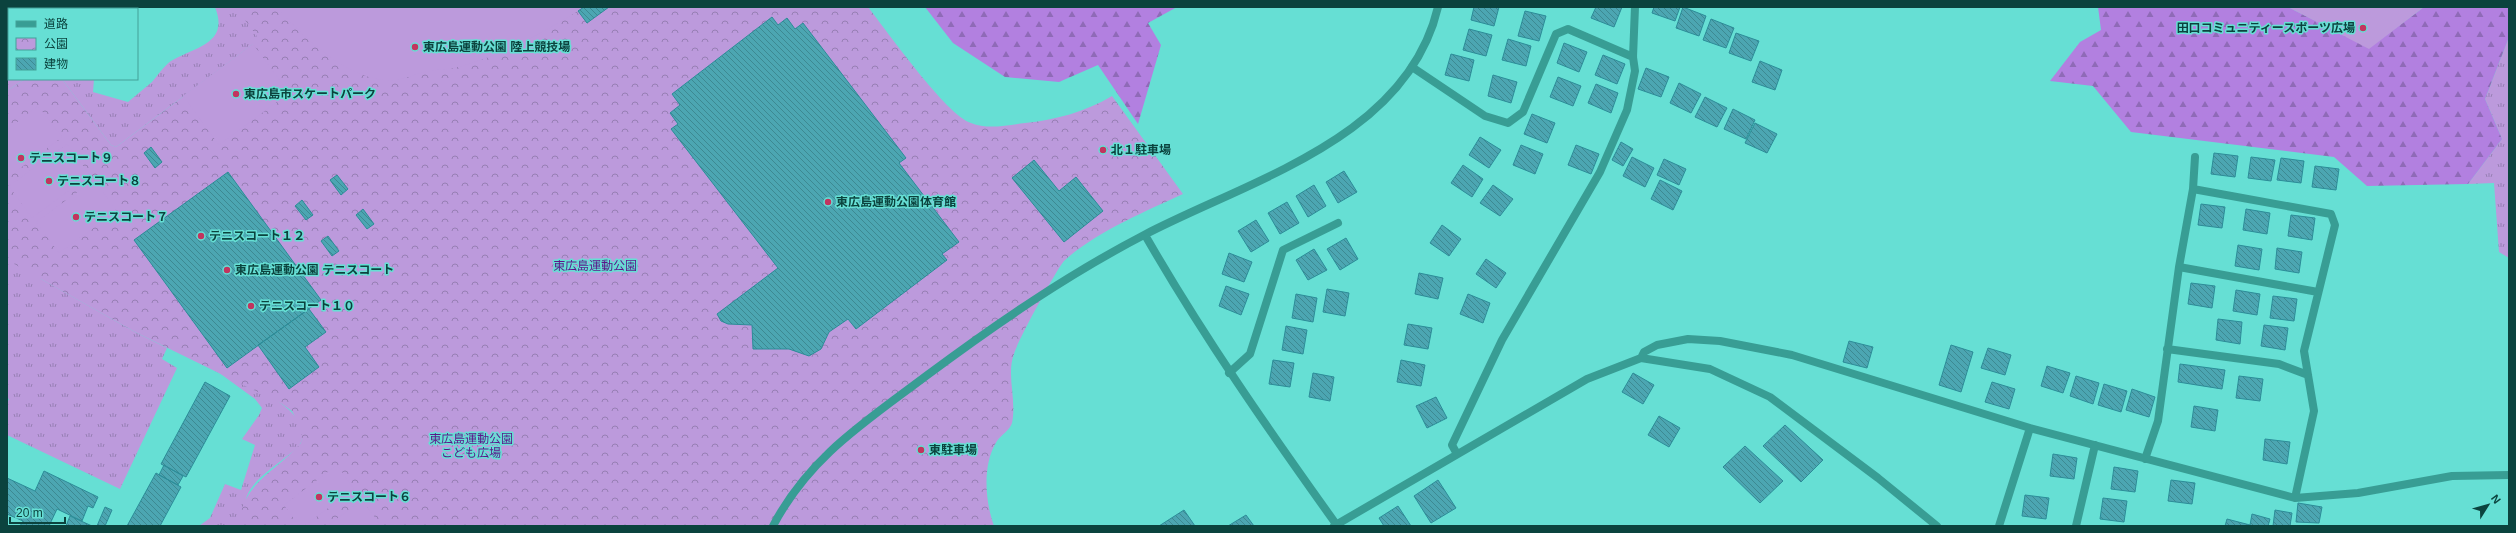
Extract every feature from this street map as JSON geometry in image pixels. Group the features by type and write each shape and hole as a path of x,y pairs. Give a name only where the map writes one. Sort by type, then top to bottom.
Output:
{"street":[{"path":"773,526 788,499 813,467 875,414 954,355 1065,278 1144,234 1287,168 1324,147 1360,122 1387,98 1412,67 1438,7"},
{"path":"1456,454 1452,445 1502,340 1600,172 1627,110 1635,71 1633,57 1635,7"},
{"path":"1412,67 1485,116 1508,123 1523,112 1556,34 1568,29 1633,57"},
{"path":"2145,459 2158,421 2179,267 2193,189 2195,157"},
{"path":"2193,189 2331,214 2335,225 2304,350 2314,411 2295,498"},
{"path":"1229,373 1250,354 1283,250 1338,223"},
{"path":"1144,234 1184,304 1229,373 1335,525 1587,379 1640,358 1710,369 1770,397 1878,478 1937,526"},
{"path":"2179,267 2318,292"},
{"path":"1640,358 1644,352 1657,345 1688,339 1720,341 1792,355 2030,428 2295,498 2358,493 2452,476 2509,475"},
{"path":"2167,349 2279,364 2308,375"},
{"path":"1999,526 2030,428"},
{"path":"2076,526 2095,445"}],"green space":[{"path":"18,7 98,7 98,8 16,8"},
{"path":"215,7 245,7 274,47 253,44 116,147 111,145 63,80 94,80 93,92 128,102 152,82 163,68 171,61 199,48 214,37 218,29 218,19"},
{"name":"東広島運動公園","path":"235,7 868,7 932,89 960,117 971,123 984,126 998,126 1047,120 1081,111 1112,96 1183,194 1121,223 1090,241 1064,261 1046,290 1022,335 1014,354 1011,370 1013,405 1012,423 997,441 989,460 986,483 994,526 238,526 241,510 254,487 301,443 302,433 292,411 282,404 135,332 7,260 7,91 24,80 63,80 111,145 116,147 253,44 257,36"},
{"name":"東広島運動公園 陸上競技場","path":"277,7 616,7 590,26 578,11 533,37 487,58 454,68 433,70 401,79 383,80 368,77 339,63 298,30"},
{"path":"925,7 1177,7 1148,23 1161,45 1138,124 1098,65 1059,82 1005,77 953,43"},
{"path":"2098,7 2288,7 2369,48 2424,7 2509,7 2509,37 2485,99 2502,139 2468,184 2367,186 2334,157 2131,132 2093,86 2050,81 2080,42 2101,30"},
{"name":"田口コミュニティースポーツ広場","path":"2288,7 2424,7 2369,49"},
{"path":"8,12 8,80 24,80 7,91"},
{"path":"2509,37 2509,258 2499,252 2494,183 2468,184 2502,139 2485,99"},
{"name":"東広島市スケートパーク","path":"253,44 289,93 219,145 183,96"},
{"name":"テニスコート９","path":"38,106 62,137 7,178 7,130"},
{"name":"テニスコート８","path":"67,144 90,175 32,218 9,186"},
{"name":"テニスコート７","path":"94,180 117,211 59,253 36,222"},
{"path":"7,232 41,279 135,332 167,348 162,359 177,368 120,489 7,435 7,403 9,399 7,398"},
{"path":"218,372 273,398 286,407 296,418 302,429 301,442 299,446 264,474 250,490 246,499 246,511 249,526 199,526 210,518 225,484 241,490 255,445 242,439 259,415 262,408 255,399"},
{"name":"テニスコート６","path":"337,465 354,489 304,526 299,526 284,505"},
{"path":"362,500 379,523 375,526 327,526"}],"building":[{"path":"584,7 609,7 587,23 578,11"},
{"path":"1474,7 1499,7 1494,26 1471,20"},
{"path":"1596,7 1622,7 1614,27 1591,18"},
{"path":"1654,7 1680,7 1675,21 1652,13"},
{"path":"1683,7 1706,16 1699,36 1676,28"},
{"path":"1525,11 1546,16 1539,41 1518,36"},
{"name":"東広島運動公園体育館","path":"772,17 778,25 787,18 795,29 803,23 906,158 899,163 959,242 942,254 947,260 856,329 848,319 829,332 821,349 809,356 789,349 753,349 752,325 728,324 721,321 717,314 778,268 671,129 678,124 670,113 680,105 672,94"},
{"path":"1711,19 1734,28 1726,48 1703,40"},
{"path":"1469,29 1492,35 1486,56 1463,50"},
{"path":"1736,33 1759,41 1751,61 1729,53"},
{"path":"1508,39 1531,46 1526,66 1502,60"},
{"path":"1564,43 1587,52 1579,72 1557,63"},
{"path":"1451,54 1474,60 1469,81 1445,75"},
{"path":"1603,55 1625,64 1617,84 1595,75"},
{"path":"1760,61 1782,70 1775,90 1752,82"},
{"path":"1646,68 1669,77 1661,97 1638,89"},
{"path":"1493,75 1517,82 1511,103 1488,96"},
{"path":"1558,77 1581,86 1573,106 1550,97"},
{"path":"1679,83 1701,94 1691,113 1670,103"},
{"path":"1596,84 1618,93 1611,113 1588,103"},
{"path":"1705,97 1727,108 1717,127 1695,117"},
{"path":"1733,109 1755,120 1746,139 1724,129"},
{"path":"1532,114 1555,123 1547,143 1524,134"},
{"path":"1755,123 1777,134 1767,153 1745,143"},
{"path":"1480,137 1501,150 1489,168 1469,155"},
{"path":"1621,142 1633,149 1623,166 1612,160"},
{"path":"1521,145 1543,154 1535,174 1513,165"},
{"path":"1576,145 1599,154 1591,174 1568,165"},
{"path":"151,147 162,162 155,168 144,153"},
{"path":"2214,153 2238,156 2235,177 2211,174"},
{"path":"1632,157 1654,168 1645,187 1623,176"},
{"path":"2251,157 2275,160 2271,181 2248,178"},
{"path":"2281,158 2304,161 2301,183 2277,180"},
{"path":"1664,159 1686,169 1679,185 1657,175"},
{"path":"1034,160 1059,191 1076,177 1103,211 1064,242 1012,178"},
{"path":"1463,165 1483,179 1472,197 1451,183"},
{"path":"2315,166 2339,169 2336,190 2312,187"},
{"path":"1344,171 1357,192 1338,203 1326,182"},
{"name":"東広島運動公園 テニスコート","path":"228,172 321,300 227,368 134,240"},
{"path":"337,175 348,189 341,195 330,180"},
{"path":"1660,180 1682,191 1673,210 1651,199"},
{"path":"1314,185 1326,206 1308,217 1296,196"},
{"path":"1493,185 1513,199 1500,216 1480,203"},
{"path":"302,200 313,215 306,220 295,206"},
{"path":"1287,202 1299,223 1280,234 1268,213"},
{"path":"2201,204 2225,207 2222,228 2198,225"},
{"path":"363,209 374,224 367,229 356,215"},
{"path":"2246,209 2270,213 2267,234 2243,230"},
{"path":"2291,215 2315,218 2312,240 2288,236"},
{"path":"1256,220 1269,241 1251,252 1238,231"},
{"path":"1442,225 1461,239 1449,256 1430,243"},
{"path":"328,236 339,251 332,256 321,241"},
{"path":"1346,238 1358,259 1340,270 1327,249"},
{"path":"2238,245 2262,249 2259,270 2235,266"},
{"path":"2277,248 2302,252 2299,273 2275,269"},
{"path":"1314,249 1327,270 1308,280 1296,260"},
{"path":"1229,253 1252,262 1244,282 1222,274"},
{"path":"1486,259 1506,273 1496,288 1476,274"},
{"path":"1419,273 1443,278 1438,299 1415,294"},
{"path":"2191,283 2215,286 2212,308 2188,304"},
{"path":"1226,286 1249,294 1241,315 1219,306"},
{"path":"1327,289 1349,293 1345,316 1323,312"},
{"path":"2236,290 2260,294 2257,315 2233,311"},
{"path":"1296,294 1317,298 1313,322 1292,318"},
{"path":"1468,294 1490,303 1483,323 1460,314"},
{"path":"2273,296 2297,299 2294,321 2270,318"},
{"path":"309,309 326,332 305,347 319,367 289,389 258,345"},
{"path":"2218,319 2242,322 2240,344 2216,340"},
{"path":"1408,324 1432,328 1428,349 1404,345"},
{"path":"2264,325 2288,328 2285,350 2261,346"},
{"path":"1286,326 1307,330 1303,354 1282,350"},
{"path":"1849,341 1873,347 1867,368 1843,362"},
{"path":"1951,345 1973,352 1961,392 1939,385"},
{"path":"1988,348 2011,355 2005,375 1981,368"},
{"path":"1273,360 1294,363 1290,387 1269,384"},
{"path":"1401,360 1425,365 1421,386 1397,382"},
{"path":"2180,364 2225,370 2222,389 2178,382"},
{"path":"2047,366 2070,373 2063,393 2041,386"},
{"path":"1313,373 1334,377 1330,401 1309,397"},
{"path":"1633,373 1654,385 1643,404 1622,392"},
{"path":"2076,376 2099,383 2093,404 2070,396"},
{"path":"2239,376 2263,379 2260,401 2236,398"},
{"path":"205,382 230,396 186,477 161,464"},
{"path":"1992,382 2015,389 2009,409 1985,402"},
{"path":"2104,384 2127,391 2121,412 2098,405"},
{"path":"2132,389 2155,397 2149,417 2126,410"},
{"path":"1436,397 1447,418 1427,428 1416,406"},
{"path":"2194,406 2218,410 2215,431 2191,427"},
{"path":"1659,416 1680,428 1669,447 1648,435"},
{"path":"1785,425 1823,460 1801,482 1763,446"},
{"path":"2265,439 2290,442 2287,464 2263,460"},
{"path":"1745,446 1783,481 1760,503 1723,467"},
{"path":"2053,454 2077,458 2074,479 2050,476"},
{"path":"164,465 183,476 178,485 159,475"},
{"path":"2114,467 2138,471 2135,492 2111,489"},
{"path":"44,471 98,497 93,508 88,506 82,521 57,509 49,526 20,526 23,521 7,514 7,478 35,491"},
{"path":"156,473 181,487 160,526 127,526"},
{"path":"1438,480 1456,508 1431,523 1414,496"},
{"path":"2171,480 2195,483 2192,504 2168,501"},
{"path":"2025,495 2049,498 2046,519 2022,516"},
{"path":"2103,498 2127,501 2124,522 2100,519"},
{"path":"2298,503 2322,507 2319,523 2296,522"},
{"path":"1398,506 1411,526 1384,526 1379,518"},
{"path":"105,507 112,510 105,526 97,526"},
{"path":"1184,510 1195,526 1159,526"},
{"path":"2275,510 2292,513 2290,526 2273,526"},
{"path":"2252,514 2270,519 2268,526 2225,526 2227,519 2250,525"},
{"path":"1246,515 1254,526 1228,526"},
{"path":"70,516 92,526 66,526"}],"place":[{"name":"田口コミュニティースポーツ広場","path":"2363,28"},
{"name":"東広島運動公園 陸上競技場","path":"415,47"},
{"name":"東広島市スケートパーク","path":"236,94"},
{"name":"北１駐車場","path":"1103,150"},
{"name":"テニスコート９","path":"21,158"},
{"name":"テニスコート８","path":"49,181"},
{"name":"東広島運動公園体育館","path":"828,202"},
{"name":"テニスコート７","path":"76,217"},
{"name":"テニスコート１２","path":"201,236"},
{"name":"東広島運動公園 テニスコート","path":"227,270"},
{"name":"テニスコート１０","path":"251,306"},
{"name":"東駐車場","path":"921,450"},
{"name":"テニスコート６","path":"319,497"}],"park label":[{"name":"東広島運動公園 こども広場","path":"471,446"}]}
